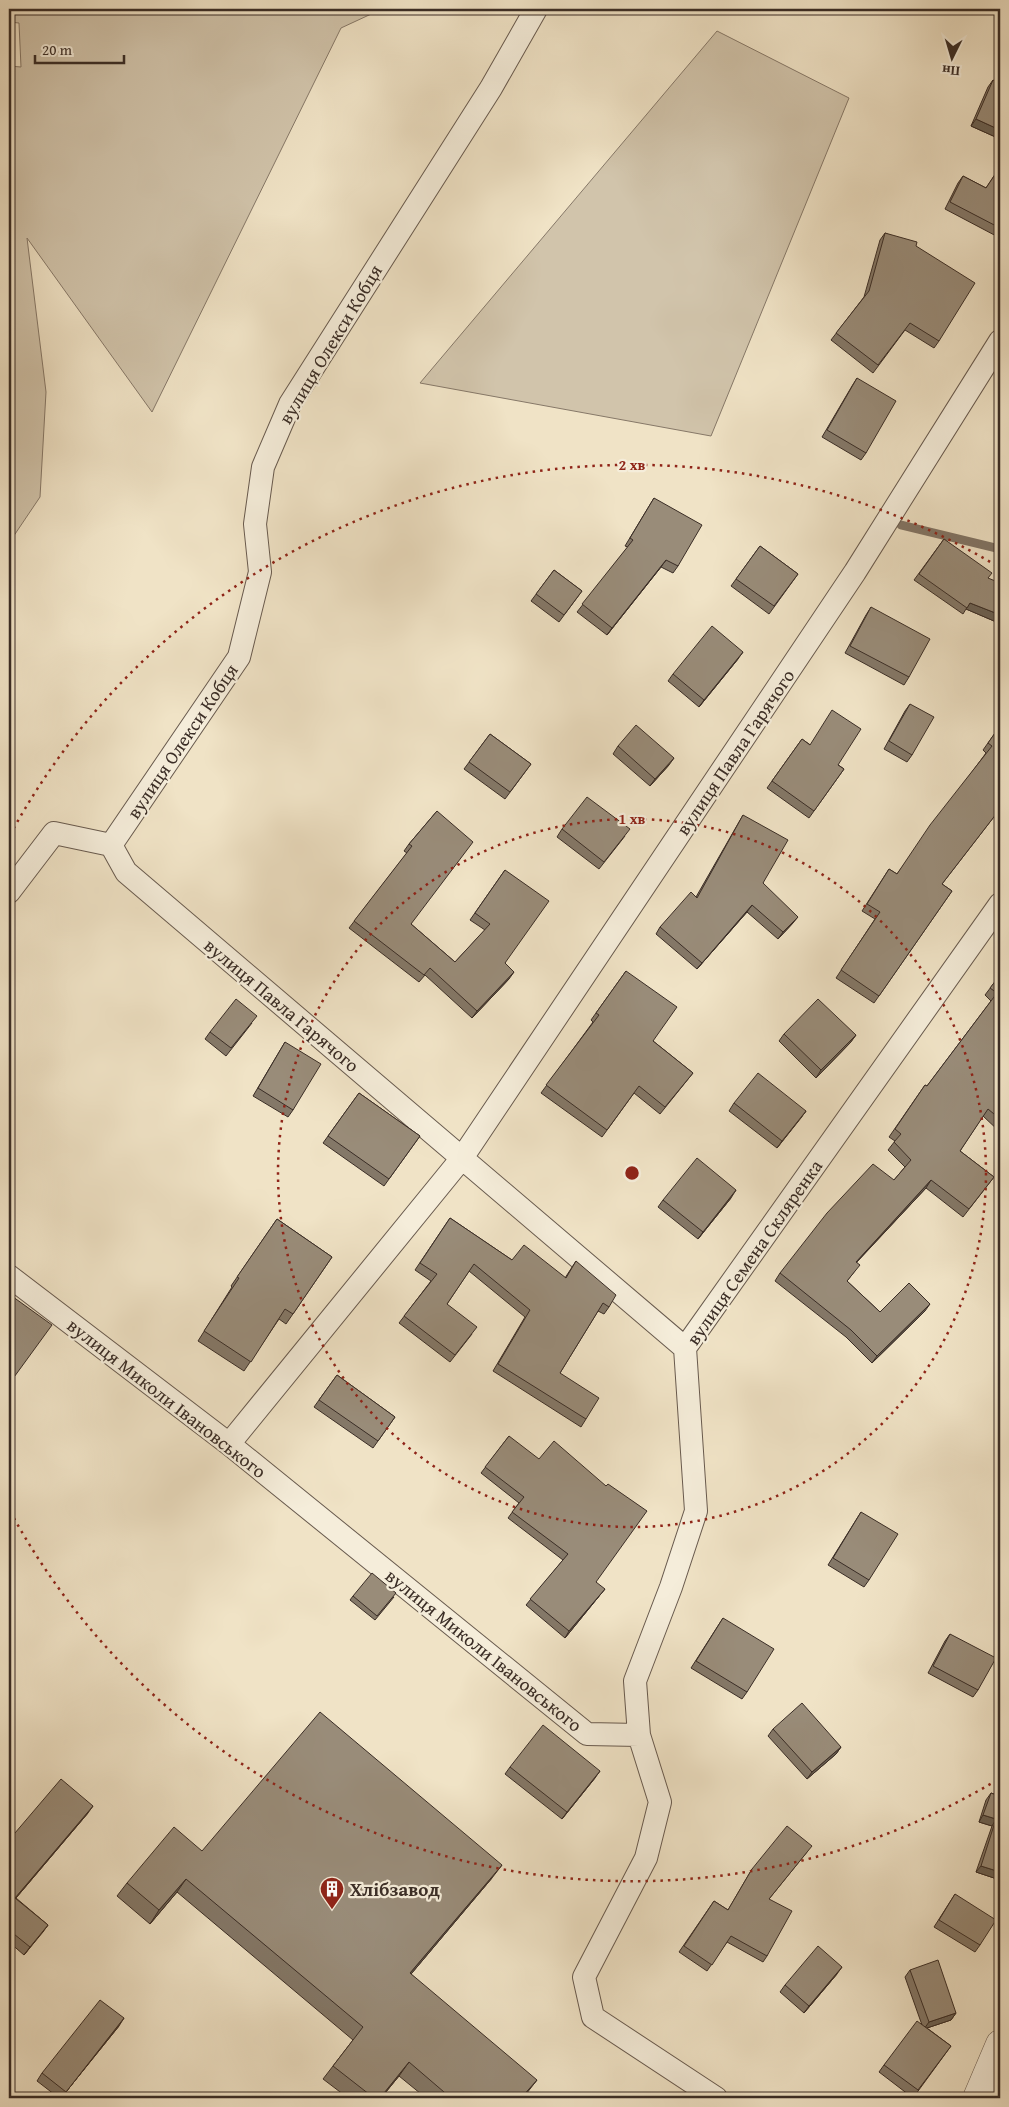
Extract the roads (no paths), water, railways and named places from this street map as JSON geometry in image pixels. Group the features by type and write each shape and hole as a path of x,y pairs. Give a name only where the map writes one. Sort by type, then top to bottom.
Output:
{"street":[{"name":"вулиця Олекси Кобця","path":"111,845 240,657 260,572 255,524 263,467 290,404 491,88 536,9"},
{"name":"вулиця Павла Гарячого","path":"229,1444 462,1158 855,572 1000,340"},
{"path":"9,892 54,833 111,845"},
{"name":"вулиця Павла Гарячого","path":"111,845 126,872 685,1348"},
{"name":"вулиця Семена Скляренка","path":"639,1735 636,1681 671,1587 696,1511 685,1348 1000,904"},
{"name":"вулиця Миколи Івановського","path":"9,1276 229,1444 587,1734 639,1735"},
{"path":"639,1735 660,1802 646,1858 584,1977 593,2017 716,2098"},
{"path":"977,2098 1000,2044"}],"waterway":[{"path":"901,525 1000,549"}],"place":[{"name":"Хлібзавод","path":"332,1910"}]}
